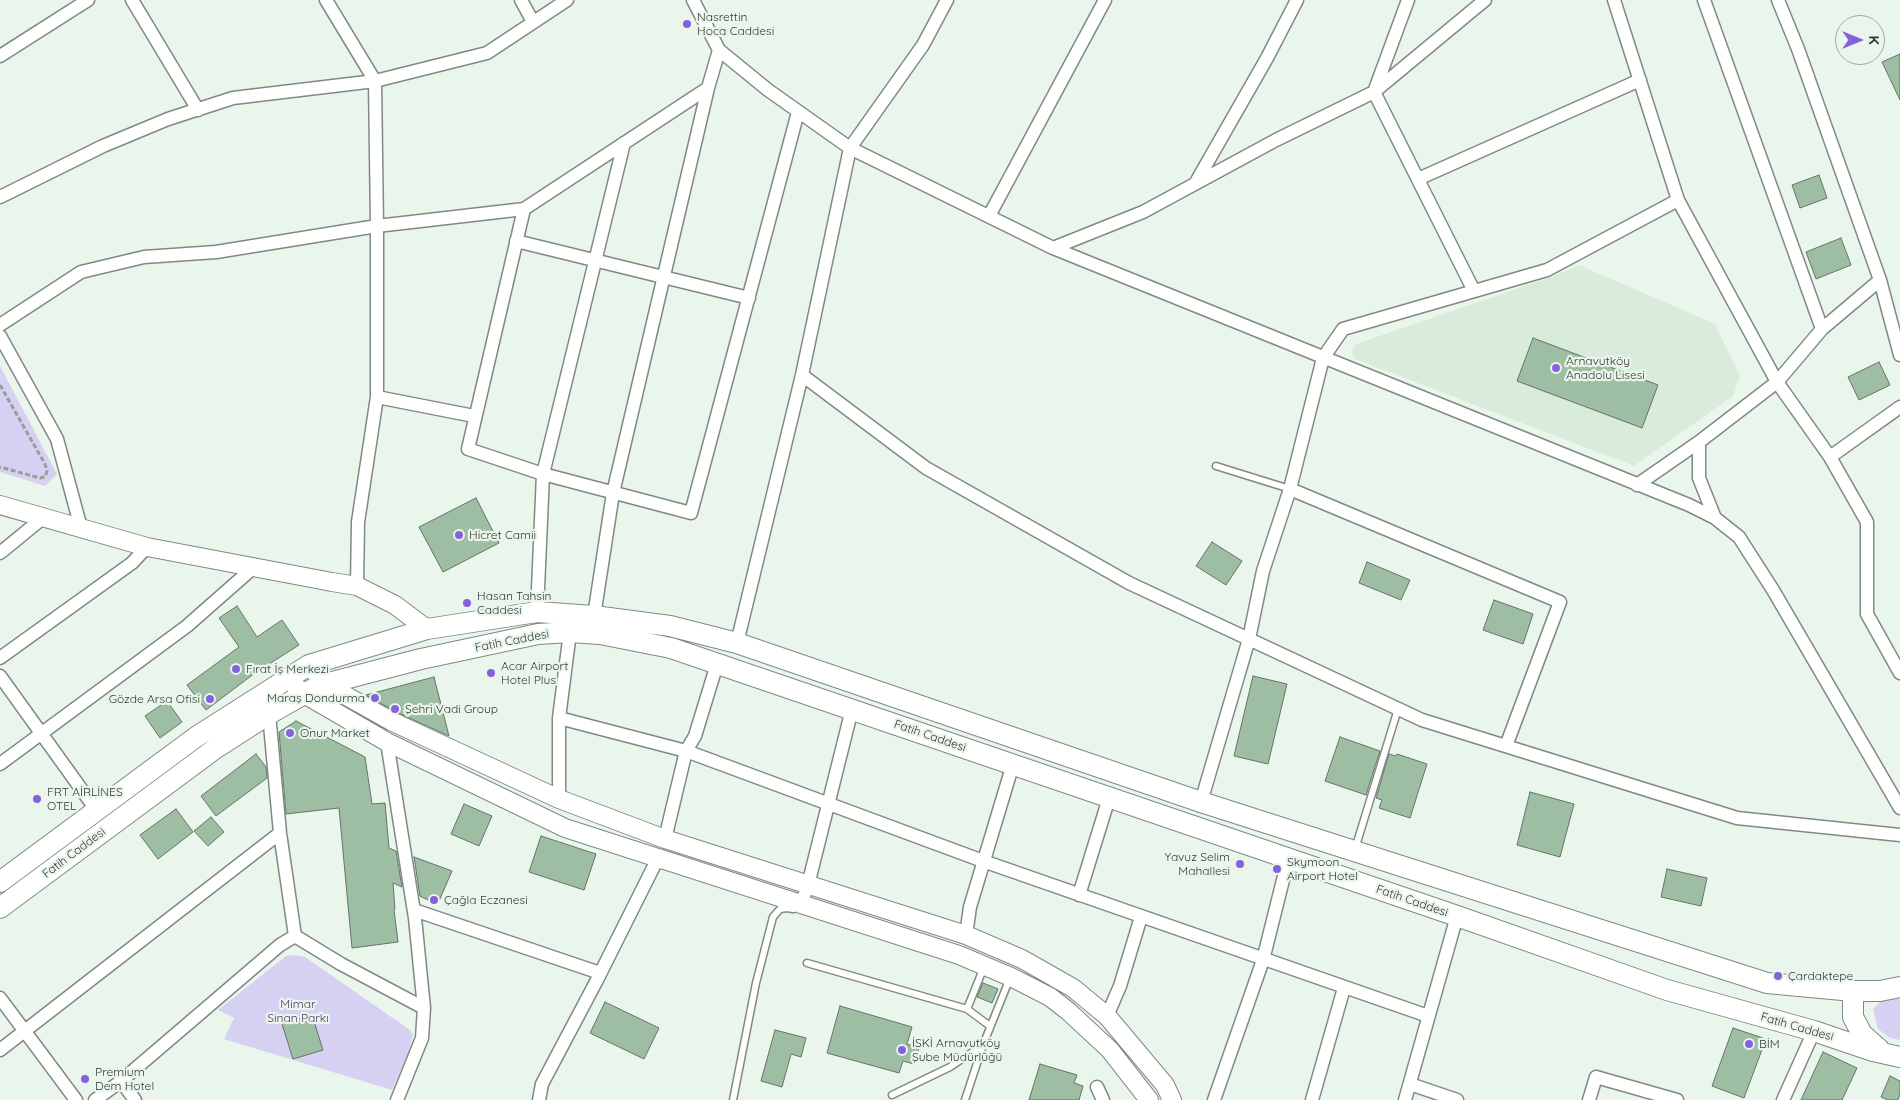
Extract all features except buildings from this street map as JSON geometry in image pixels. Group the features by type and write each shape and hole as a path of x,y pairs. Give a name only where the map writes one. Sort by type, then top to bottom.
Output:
{"main road":[{"name":"Fatih Caddesi","path":"0,882 196,737 309,664 427,629 537,612 594,616 670,626 737,644 1201,802 1767,983 1853,991 1880,991 1900,987"},
{"name":"Fatih Caddesi","path":"0,908 216,748 269,714 325,684 421,659 538,634 570,632 600,634 671,648 1288,860 1457,916 1667,990 1814,1031 1874,1052 1898,1058"},
{"path":"1853,991 1853,1017 1862,1034 1879,1048 1898,1058"}],"street":[{"path":"0,56 88,0"},
{"path":"132,0 198,110"},
{"path":"326,0 375,81 377,397 358,522 357,586"},
{"path":"521,0 533,22"},
{"path":"0,197 103,146 168,119 233,98 375,81 487,54 567,0"},
{"path":"693,0 719,50 798,112 850,148 1053,248 1689,505 1715,518 1739,537 1774,590 1900,808"},
{"path":"737,644 802,375 850,148 923,45 948,0"},
{"path":"989,216 1104,0"},
{"path":"1195,184 1267,58 1297,0"},
{"path":"1408,0 1374,92 1474,291"},
{"path":"1053,248 1143,212 1276,140 1374,92 1485,0"},
{"path":"1614,0 1678,200 1778,382 1830,457 1867,522 1867,614 1900,673"},
{"path":"1704,0 1822,329"},
{"path":"1778,0 1798,49 1880,280 1900,356"},
{"path":"594,616 613,493 708,88 719,50"},
{"path":"1418,179 1640,80"},
{"path":"0,325 81,272 144,257 216,252 377,226 524,208 708,88"},
{"path":"524,208 474,416 468,449 543,474 691,513 798,112"},
{"path":"537,612 543,474 624,143"},
{"path":"1201,802 1249,639 1263,571 1290,490 1323,358 1343,329 1547,270 1678,200"},
{"path":"516,241 749,298"},
{"path":"1637,485 1699,442 1778,382 1822,329 1880,280"},
{"path":"0,336 57,439 82,528"},
{"path":"802,375 926,468 1129,583 1422,720 1737,818 1900,835"},
{"path":"377,397 474,416"},
{"path":"1830,457 1900,407"},
{"path":"1699,442 1699,478 1715,518"},
{"path":"1290,490 1560,602 1506,746"},
{"path":"0,505 147,547 357,586 395,605 427,629"},
{"path":"0,553 44,517"},
{"path":"0,658 132,563 147,547"},
{"path":"0,764 187,626 254,567"},
{"path":"559,798 559,718 570,632"},
{"path":"309,664 325,684 416,734 559,798 665,839 966,935 1022,959 1073,988 1107,1016 1165,1085 1172,1100"},
{"path":"665,839 686,751 695,736 716,664"},
{"path":"0,676 97,810"},
{"path":"288,679 304,694 387,742 565,828 959,955 1011,977 1050,997 1068,1011 1110,1050 1149,1100"},
{"path":"801,904 808,885 852,709"},
{"path":"269,714 280,833 295,936 340,964 424,1008"},
{"path":"559,718 686,751 982,861 1428,1016"},
{"path":"387,742 414,910 424,1008 422,1038 397,1100"},
{"path":"966,935 970,907 982,861 1013,764"},
{"path":"1079,895 1109,798"},
{"path":"0,1050 280,833"},
{"path":"539,1100 542,1084 658,858"},
{"path":"1214,1100 1263,960 1288,860"},
{"path":"414,910 600,973"},
{"path":"1405,1100 1457,916"},
{"path":"1107,1016 1120,986 1141,917"},
{"path":"95,1100 121,1081 280,945 295,936"},
{"path":"985,966 995,948"},
{"path":"1312,1100 1344,988"},
{"path":"0,998 76,1100"},
{"path":"1783,1100 1814,1031"},
{"path":"1589,1100 1596,1077 1677,1100"},
{"path":"121,1081 135,1100"},
{"path":"1410,1084 1457,1100"},
{"path":"1096,1087 1103,1100"}],"lane":[{"path":"1216,466 1290,490"},
{"path":"1355,851 1398,709"},
{"path":"733,1100 756,983 773,917 780,910 787,908 796,910 801,904"},
{"path":"807,963 967,1009 990,1026"},
{"path":"967,1009 985,966"},
{"path":"965,1100 990,1026 1011,977"},
{"path":"892,1095 950,1068 983,1045"}],"path":[{"path":"0,384 2,392 45,464 47,471 45,478 40,478 0,467"}],"shaded area":[{"name":"Arnavutköy Anadolu Lisesi","path":"1579,265 1715,324 1740,376 1733,396 1634,466 1355,359 1351,351 1356,344 1554,276"}],"green space":[{"path":"0,366 57,474 45,486 0,472"},
{"name":"Mimar Sinan Parkı","path":"286,956 305,957 410,1030 413,1035 408,1054 392,1090 224,1039 234,1018 218,1010"},
{"path":"1900,996 1900,1040 1890,1038 1878,1029 1873,1009 1880,1002"}],"place":[{"name":"Nasrettin Hoca Caddesi","path":"687,24"},
{"name":"Arnavutköy Anadolu Lisesi","path":"1556,368"},
{"name":"Hicret Camii","path":"459,535"},
{"name":"Hasan Tahsin Caddesi","path":"467,603"},
{"name":"Fırat İş Merkezi","path":"236,669"},
{"name":"Acar Airport Hotel Plus","path":"491,673"},
{"name":"Maraş Dondurma","path":"375,698"},
{"name":"Gözde Arsa Ofisi","path":"210,699"},
{"name":"Şehri Vadi Group","path":"395,709"},
{"name":"Onur Market","path":"290,733"},
{"name":"FRT AİRLİNES OTEL","path":"37,799"},
{"name":"Yavuz Selim Mahallesi","path":"1240,864"},
{"name":"Skymoon Airport Hotel","path":"1277,869"},
{"name":"Çağla Eczanesi","path":"434,900"},
{"name":"Çardaktepe","path":"1778,976"},
{"name":"BİM","path":"1749,1044"},
{"name":"İSKİ Arnavutköy Şube Müdürlüğü","path":"902,1050"},
{"name":"Premium Dem Hotel","path":"85,1079"}]}
